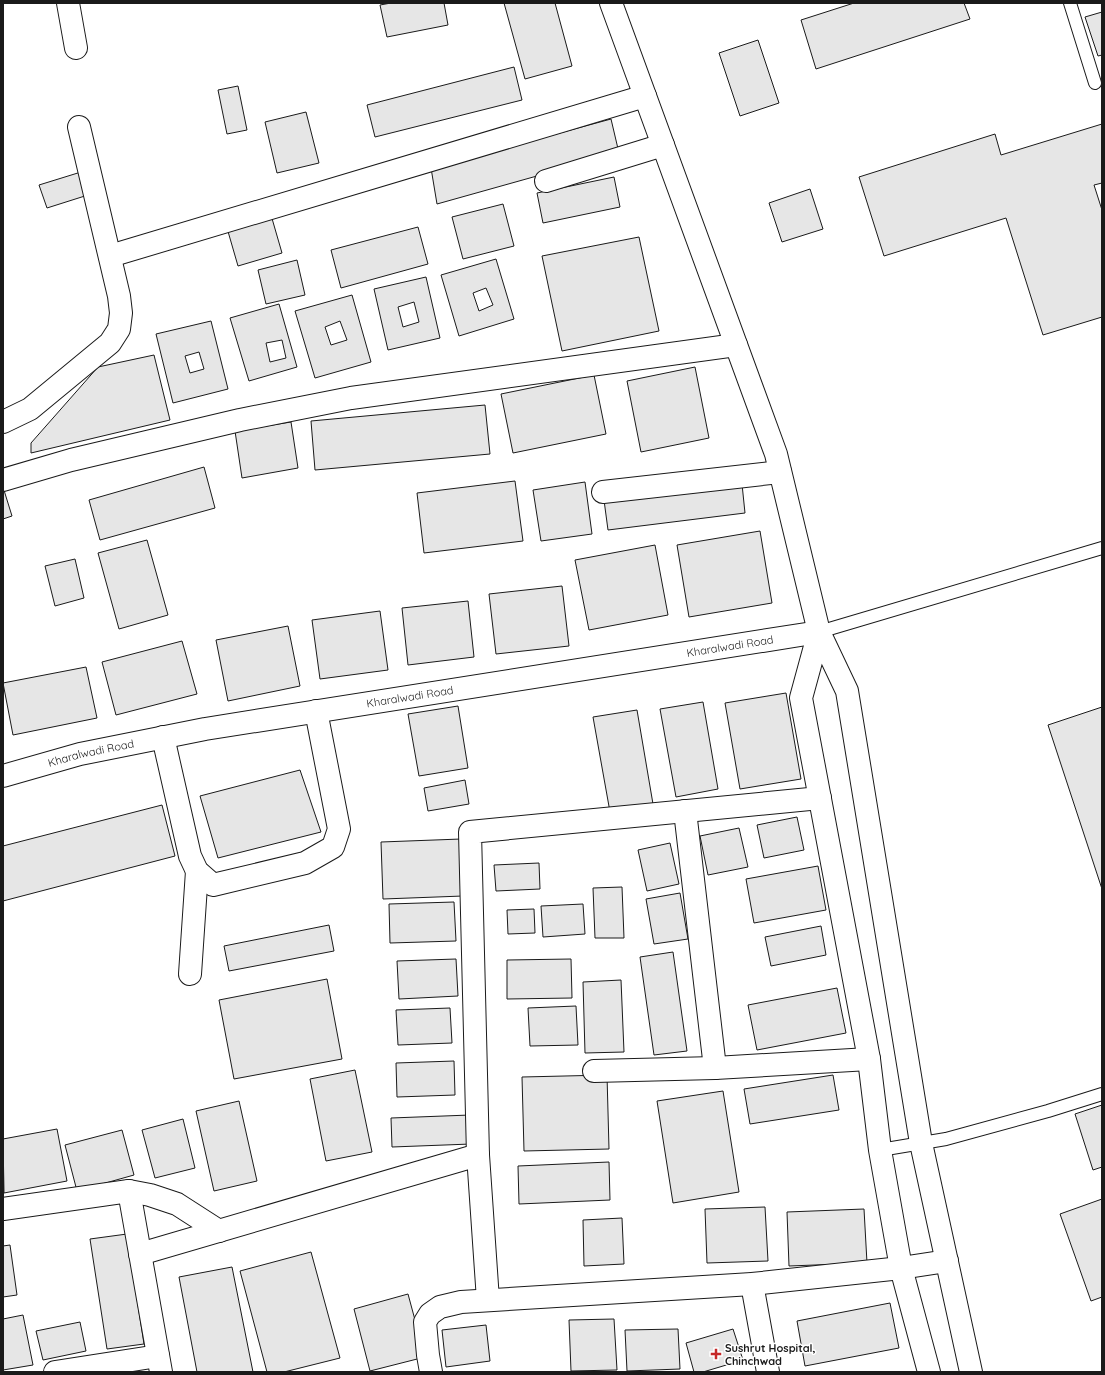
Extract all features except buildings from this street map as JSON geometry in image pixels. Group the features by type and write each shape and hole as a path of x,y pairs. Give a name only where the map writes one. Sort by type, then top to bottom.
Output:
{"street":[{"path":"68,3 76,48"},
{"path":"611,3 776,454 819,632 846,691 921,1143 971,1372"},
{"path":"110,256 645,96"},
{"path":"3,422 30,409 110,342 119,329 121,313 119,296 79,127"},
{"path":"546,181 663,146"},
{"path":"3,480 71,460 125,447 240,420 351,398 736,345"},
{"path":"603,492 780,472"},
{"path":"819,632 801,698 869,1059 880,1150 901,1268 929,1372"},
{"name":"Kharalwadi Road","path":"3,776 80,754 204,728 819,632"},
{"path":"163,737 190,856 197,871 214,885 305,863 333,847 339,829 316,711"},
{"path":"488,1300 478,1155 470,832 820,798"},
{"path":"685,811 715,1068"},
{"path":"190,974 197,871"},
{"path":"594,1072 715,1068 869,1059"},
{"path":"140,1254 478,1155"},
{"path":"3,1209 129,1191 150,1195 177,1204 219,1231"},
{"path":"55,1372 160,1364 129,1191"},
{"path":"431,1372 425,1322 430,1314 440,1307 461,1302 752,1284 901,1268 947,1261"},
{"path":"752,1284 768,1372"}],"lane":[{"path":"1070,3 1095,83"},
{"path":"819,632 1102,548"},
{"path":"880,1150 946,1139 1102,1094"}],"place":[{"name":"Sushrut Hospital, Chinchwad","path":"716,1354"}]}
